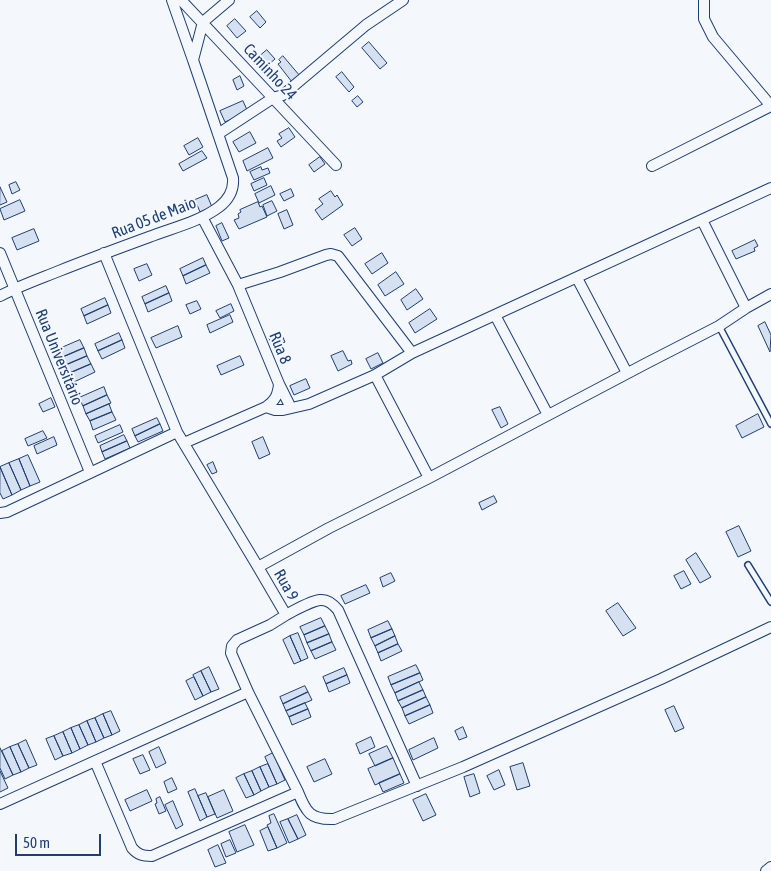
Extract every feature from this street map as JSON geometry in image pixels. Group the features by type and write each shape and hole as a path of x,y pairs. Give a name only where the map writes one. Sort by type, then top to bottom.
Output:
{"street":[{"name":"Rua 05 de Maio","path":"0,296 14,288 202,217 219,207 231,193 233,178 172,0"},
{"name":"Caminho 24","path":"181,0 336,165"},
{"path":"193,60 203,22 229,0"},
{"path":"218,134 274,98 283,95 366,26 403,0"},
{"path":"652,166 771,106 713,37 704,19 704,0"},
{"path":"184,443 266,407 275,410 309,404 375,375 412,353 771,188"},
{"name":"Rua 8","path":"202,217 238,285 279,384 276,398 266,407"},
{"path":"702,220 746,308"},
{"name":"Rua 9","path":"104,253 177,432 286,615 270,626 237,640 232,646 231,653 248,692"},
{"name":"Rua Universitário","path":"0,254 90,472"},
{"path":"238,285 326,255 335,254 412,353"},
{"path":"577,278 627,373"},
{"path":"258,567 329,528 429,478 719,326 771,294"},
{"path":"495,315 548,415"},
{"path":"375,375 429,478"},
{"path":"279,384 291,408"},
{"path":"0,513 7,512 177,432"},
{"path":"286,615 320,600 334,605 338,610 418,786"},
{"path":"0,804 248,692 298,792 303,806 312,816 326,820 334,819 463,767 643,687 771,627"},
{"path":"95,761 132,848 143,856 152,856 298,792"},
{"path":"766,871 771,867"}],"lane":[{"path":"719,326 771,424"},
{"path":"748,566 771,602"}],"building":[{"path":"257,11 266,22 260,28 250,17"},
{"path":"235,19 246,31 237,38 227,26"},
{"path":"369,42 387,63 380,69 362,48"},
{"path":"267,50 275,59 261,71 253,62"},
{"path":"283,56 300,76 292,82 278,64"},
{"path":"342,72 354,87 349,92 336,77"},
{"path":"240,76 244,86 237,90 233,80"},
{"path":"358,96 363,102 357,107 352,101"},
{"path":"243,101 248,112 225,122 220,111"},
{"path":"289,128 295,137 281,147 277,141 282,138 279,134"},
{"path":"250,132 256,143 239,152 233,142"},
{"path":"198,138 203,147 189,155 184,146"},
{"path":"268,148 273,158 247,171 243,161"},
{"path":"202,151 207,158 183,171 179,164"},
{"path":"320,157 325,164 314,172 309,165"},
{"path":"261,167 262,170 268,168 270,173 254,180 250,172"},
{"path":"264,178 267,185 254,191 251,184"},
{"path":"16,182 20,190 12,194 9,185"},
{"path":"271,186 275,195 259,203 255,194"},
{"path":"0,187 7,202 0,205"},
{"path":"291,189 294,196 284,201 280,194"},
{"path":"331,191 335,197 337,195 343,205 322,220 315,210 323,204 319,199"},
{"path":"207,195 212,207 200,212 195,200"},
{"path":"20,200 25,211 4,220 0,209"},
{"path":"272,201 277,211 267,216 263,205"},
{"path":"258,202 267,217 239,229 234,220 239,218 240,210"},
{"path":"287,210 293,225 284,229 278,214"},
{"path":"222,223 229,238 222,241 216,226"},
{"path":"355,228 362,239 352,246 344,235"},
{"path":"34,229 39,241 17,250 12,238"},
{"path":"755,240 758,246 754,248 755,251 736,259 732,251"},
{"path":"382,253 388,263 372,274 365,264"},
{"path":"203,258 206,265 183,276 180,269"},
{"path":"147,264 152,275 139,281 134,269"},
{"path":"206,265 210,273 186,284 183,276"},
{"path":"396,272 404,284 385,296 378,285"},
{"path":"166,286 169,293 145,304 142,297"},
{"path":"416,289 423,299 407,310 401,300"},
{"path":"169,293 172,301 148,312 145,304"},
{"path":"105,298 108,305 84,316 81,309"},
{"path":"197,301 201,309 190,314 186,305"},
{"path":"231,304 234,311 220,318 216,311"},
{"path":"108,305 111,313 87,324 84,316"},
{"path":"430,309 437,319 415,333 409,323"},
{"path":"230,315 233,322 210,333 207,325"},
{"path":"765,322 771,335 770,352 758,326"},
{"path":"178,326 182,337 156,348 151,338"},
{"path":"119,333 122,340 98,351 95,344"},
{"path":"281,333 285,342 273,347 269,338"},
{"path":"80,340 84,348 63,357 59,349"},
{"path":"122,340 125,348 102,359 98,351"},
{"path":"84,348 87,356 66,365 63,357"},
{"path":"343,351 348,361 351,360 352,364 338,371 331,356"},
{"path":"378,353 383,363 371,369 366,359"},
{"path":"87,356 91,364 70,373 66,365"},
{"path":"240,356 244,365 221,375 217,366"},
{"path":"91,364 95,372 74,382 70,373"},
{"path":"306,379 310,388 294,395 290,386"},
{"path":"104,387 107,395 83,406 79,398"},
{"path":"107,395 111,403 86,414 83,406"},
{"path":"51,398 55,407 43,412 39,404"},
{"path":"109,404 112,412 90,421 86,414"},
{"path":"500,407 508,424 501,428 492,410"},
{"path":"112,412 116,420 93,430 90,421"},
{"path":"758,414 764,427 742,438 736,426"},
{"path":"157,418 160,424 135,436 132,429"},
{"path":"160,424 163,431 138,442 135,436"},
{"path":"120,425 123,432 98,443 95,436"},
{"path":"43,431 47,438 28,446 25,439"},
{"path":"124,435 127,441 102,452 100,446"},
{"path":"54,437 57,445 37,454 34,446"},
{"path":"263,437 270,454 259,459 252,442"},
{"path":"127,441 130,448 105,459 102,452"},
{"path":"28,455 40,482 30,486 19,459"},
{"path":"19,459 30,486 21,490 9,463"},
{"path":"213,462 217,472 212,474 207,465"},
{"path":"9,463 21,490 12,495 0,467"},
{"path":"0,467 12,495 3,499 0,493"},
{"path":"494,496 497,502 482,510 479,503"},
{"path":"739,526 751,551 738,557 726,532"},
{"path":"696,553 711,577 700,583 686,560"},
{"path":"684,571 691,584 681,589 674,576"},
{"path":"391,573 395,581 383,587 380,578"},
{"path":"366,585 370,593 345,604 341,596"},
{"path":"618,603 636,628 623,636 606,611"},
{"path":"321,618 325,626 304,635 300,627"},
{"path":"388,621 392,629 371,638 368,630"},
{"path":"325,626 329,634 307,643 304,635"},
{"path":"392,629 395,636 375,646 371,638"},
{"path":"298,633 308,658 301,661 290,636"},
{"path":"329,634 332,642 311,651 307,643"},
{"path":"290,636 301,661 294,664 283,640"},
{"path":"395,636 398,644 378,653 375,646"},
{"path":"332,642 336,650 315,659 311,651"},
{"path":"398,644 402,651 381,661 378,653"},
{"path":"416,665 420,673 391,685 388,677"},
{"path":"209,667 219,689 211,692 201,671"},
{"path":"344,668 347,675 326,684 323,677"},
{"path":"201,671 211,692 203,696 193,675"},
{"path":"420,673 423,680 395,693 391,685"},
{"path":"347,675 350,683 329,692 326,684"},
{"path":"194,677 203,696 195,700 186,681"},
{"path":"419,682 423,690 398,701 395,693"},
{"path":"305,686 308,692 283,704 280,697"},
{"path":"423,690 426,697 402,708 398,701"},
{"path":"308,692 312,700 286,711 283,704"},
{"path":"426,697 430,705 405,716 402,708"},
{"path":"305,703 308,709 289,717 286,711"},
{"path":"430,705 433,713 409,724 405,716"},
{"path":"674,706 684,728 675,732 665,710"},
{"path":"308,709 311,717 292,725 289,717"},
{"path":"111,711 120,731 112,735 103,714"},
{"path":"103,714 112,735 104,738 95,718"},
{"path":"95,718 104,738 96,742 87,721"},
{"path":"87,721 96,742 88,745 79,725"},
{"path":"79,725 88,745 80,749 71,728"},
{"path":"463,727 467,737 459,740 455,731"},
{"path":"71,728 80,749 72,753 63,732"},
{"path":"63,732 72,753 63,756 54,736"},
{"path":"54,736 63,756 55,760 46,739"},
{"path":"371,737 375,747 360,754 356,744"},
{"path":"434,738 438,748 413,760 409,750"},
{"path":"26,740 37,765 29,768 18,744"},
{"path":"18,744 29,768 21,772 10,747"},
{"path":"387,746 393,758 375,766 369,754"},
{"path":"10,747 21,772 13,775 2,751"},
{"path":"159,747 166,763 156,768 149,752"},
{"path":"0,748 13,775 5,779 0,768"},
{"path":"273,753 285,780 277,784 265,757"},
{"path":"143,755 150,770 140,774 133,759"},
{"path":"393,758 400,774 375,785 368,769"},
{"path":"325,759 332,774 314,782 307,767"},
{"path":"523,763 530,786 517,790 510,767"},
{"path":"268,764 277,784 269,787 260,767"},
{"path":"260,767 269,787 261,791 252,771"},
{"path":"499,770 505,785 494,790 487,776"},
{"path":"0,771 8,788 0,792"},
{"path":"252,771 261,791 254,795 244,774"},
{"path":"244,774 254,795 246,798 236,778"},
{"path":"400,774 404,783 383,792 379,783"},
{"path":"474,774 480,793 470,797 464,777"},
{"path":"172,778 177,789 168,793 164,782"},
{"path":"195,789 207,817 200,821 188,792"},
{"path":"147,790 152,801 130,811 125,800"},
{"path":"224,790 233,811 217,818 208,797"},
{"path":"206,793 215,814 207,817 198,796"},
{"path":"426,794 436,815 423,821 413,800"},
{"path":"160,797 166,811 159,814 155,804 157,803 156,799"},
{"path":"173,801 183,825 176,829 165,805"},
{"path":"274,814 287,843 277,848 267,825 271,823 269,816"},
{"path":"297,815 306,835 298,839 288,819"},
{"path":"288,819 298,839 289,843 280,822"},
{"path":"245,825 254,845 237,852 229,832"},
{"path":"268,827 277,848 268,851 260,831"},
{"path":"230,840 236,853 226,857 221,844"},
{"path":"218,845 226,863 215,867 208,850"}]}
